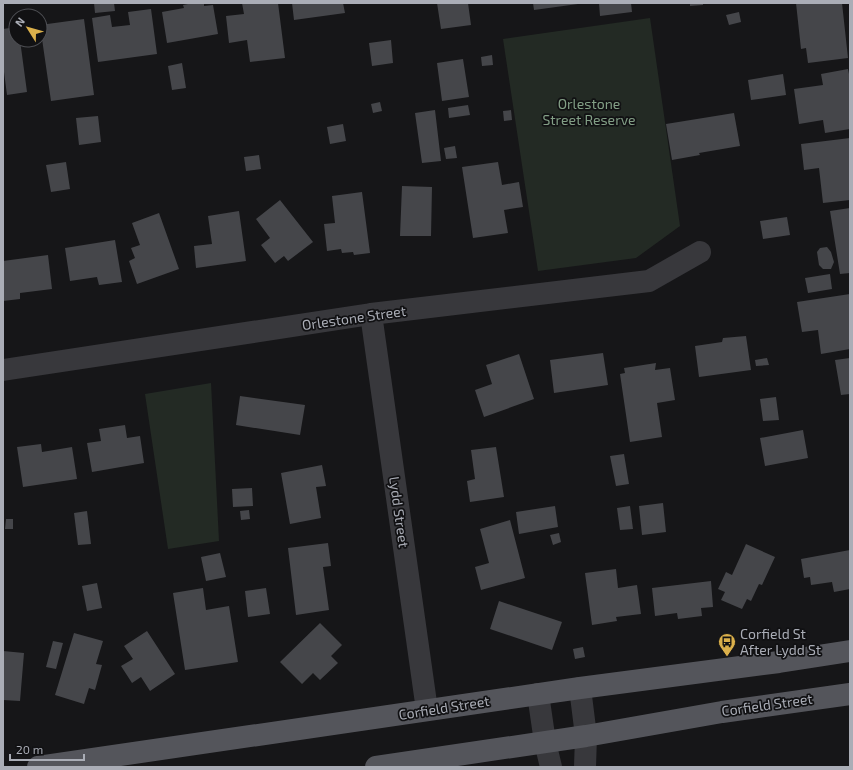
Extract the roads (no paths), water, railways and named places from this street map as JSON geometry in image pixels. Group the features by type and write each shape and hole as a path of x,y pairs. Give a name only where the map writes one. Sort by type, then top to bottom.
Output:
{"main road":[{"name":"Corfield Street","path":"38,767 538,694 779,662 850,651"},
{"name":"Corfield Street","path":"376,767 586,736 722,712 850,694"}],"street":[{"name":"Orlestone Street","path":"3,370 371,314 648,281 700,252"},
{"name":"Lydd Street","path":"371,314 427,710"},
{"path":"580,688 586,736 585,767"},
{"path":"538,694 545,742 551,767"}],"place":[{"name":"Corfield St After Lydd St","path":"727,657"}],"park label":[{"name":"Orlestone Street Reserve","path":"589,112"}]}
